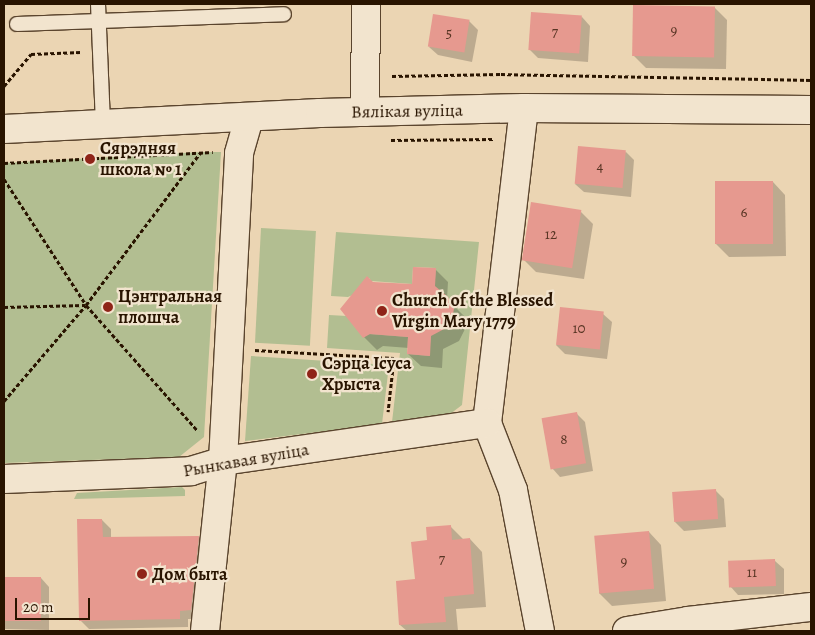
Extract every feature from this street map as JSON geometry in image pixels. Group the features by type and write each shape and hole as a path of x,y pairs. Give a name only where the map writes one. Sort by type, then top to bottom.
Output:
{"street":[{"path":"364,112 366,4"},
{"path":"524,108 487,422 513,490 540,631"},
{"name":"Вялікая вуліца","path":"4,129 364,112 524,108 811,110"},
{"path":"205,631 223,461 238,153 249,118"},
{"name":"Рынкавая вуліца","path":"4,479 191,472 223,461 487,422"},
{"path":"627,631 688,621 811,607"}],"lane":[{"path":"98,4 103,125"},
{"path":"17,24 284,14"}],"path":[{"path":"4,86 32,54 84,52 84,60"},
{"path":"388,140 521,139"},
{"path":"4,401 86,305 201,152"},
{"path":"4,163 201,152 238,153"},
{"path":"4,179 86,305 204,437"},
{"path":"4,307 86,305"},
{"path":"251,350 394,358 388,412"}],"green space":[{"name":"Цэнтральная плошча","path":"221,152 204,437 179,457 4,463 4,163"},
{"path":"261,228 316,231 310,346 255,343"},
{"path":"336,232 479,242 462,405 450,414 392,422 400,353 327,348 329,315 347,316 368,334 408,337 407,354 429,356 431,333 446,328 453,316 452,303 443,293 434,291 436,268 413,267 412,284 371,281 369,278 366,289 348,297 331,296"},
{"path":"251,356 389,365 382,424 245,441"},
{"path":"182,487 185,490 185,496 74,499 77,493"}],"building":[{"path":"633,5 715,6 714,57 632,56"},
{"path":"531,12 582,16 579,53 528,50"},
{"path":"433,14 470,20 464,52 428,47"},
{"path":"578,146 626,150 623,188 575,184"},
{"path":"715,181 773,181 773,244 715,244"},
{"path":"531,202 581,210 572,268 522,260"},
{"name":"Church of the Blessed Virgin Mary 1779","path":"413,267 436,268 435,286 448,297 454,309 451,323 431,336 430,356 407,354 408,337 370,334 363,338 340,309 367,276 373,282 412,284"},
{"path":"560,307 604,312 600,349 556,345"},
{"path":"577,412 586,463 551,469 542,418"},
{"path":"716,489 718,519 674,522 672,492"},
{"name":"Дом быта","path":"77,519 102,519 103,537 199,536 191,610 180,611 180,619 79,621"},
{"path":"451,525 452,540 470,538 474,594 444,597 446,622 399,625 396,581 415,579 411,542 427,540 426,527"},
{"path":"649,531 654,589 599,594 594,536"},
{"path":"775,559 776,586 729,588 728,561"},
{"path":"4,577 41,577 41,621 4,621"}],"place":[{"name":"Сярэдняя школа № 1","path":"90,159"},
{"name":"Цэнтральная плошча","path":"108,307"},
{"name":"Church of the Blessed Virgin Mary 1779","path":"382,311"},
{"name":"Сэрца Ісуса Хрыста","path":"312,374"},
{"name":"Дом быта","path":"142,574"}]}
